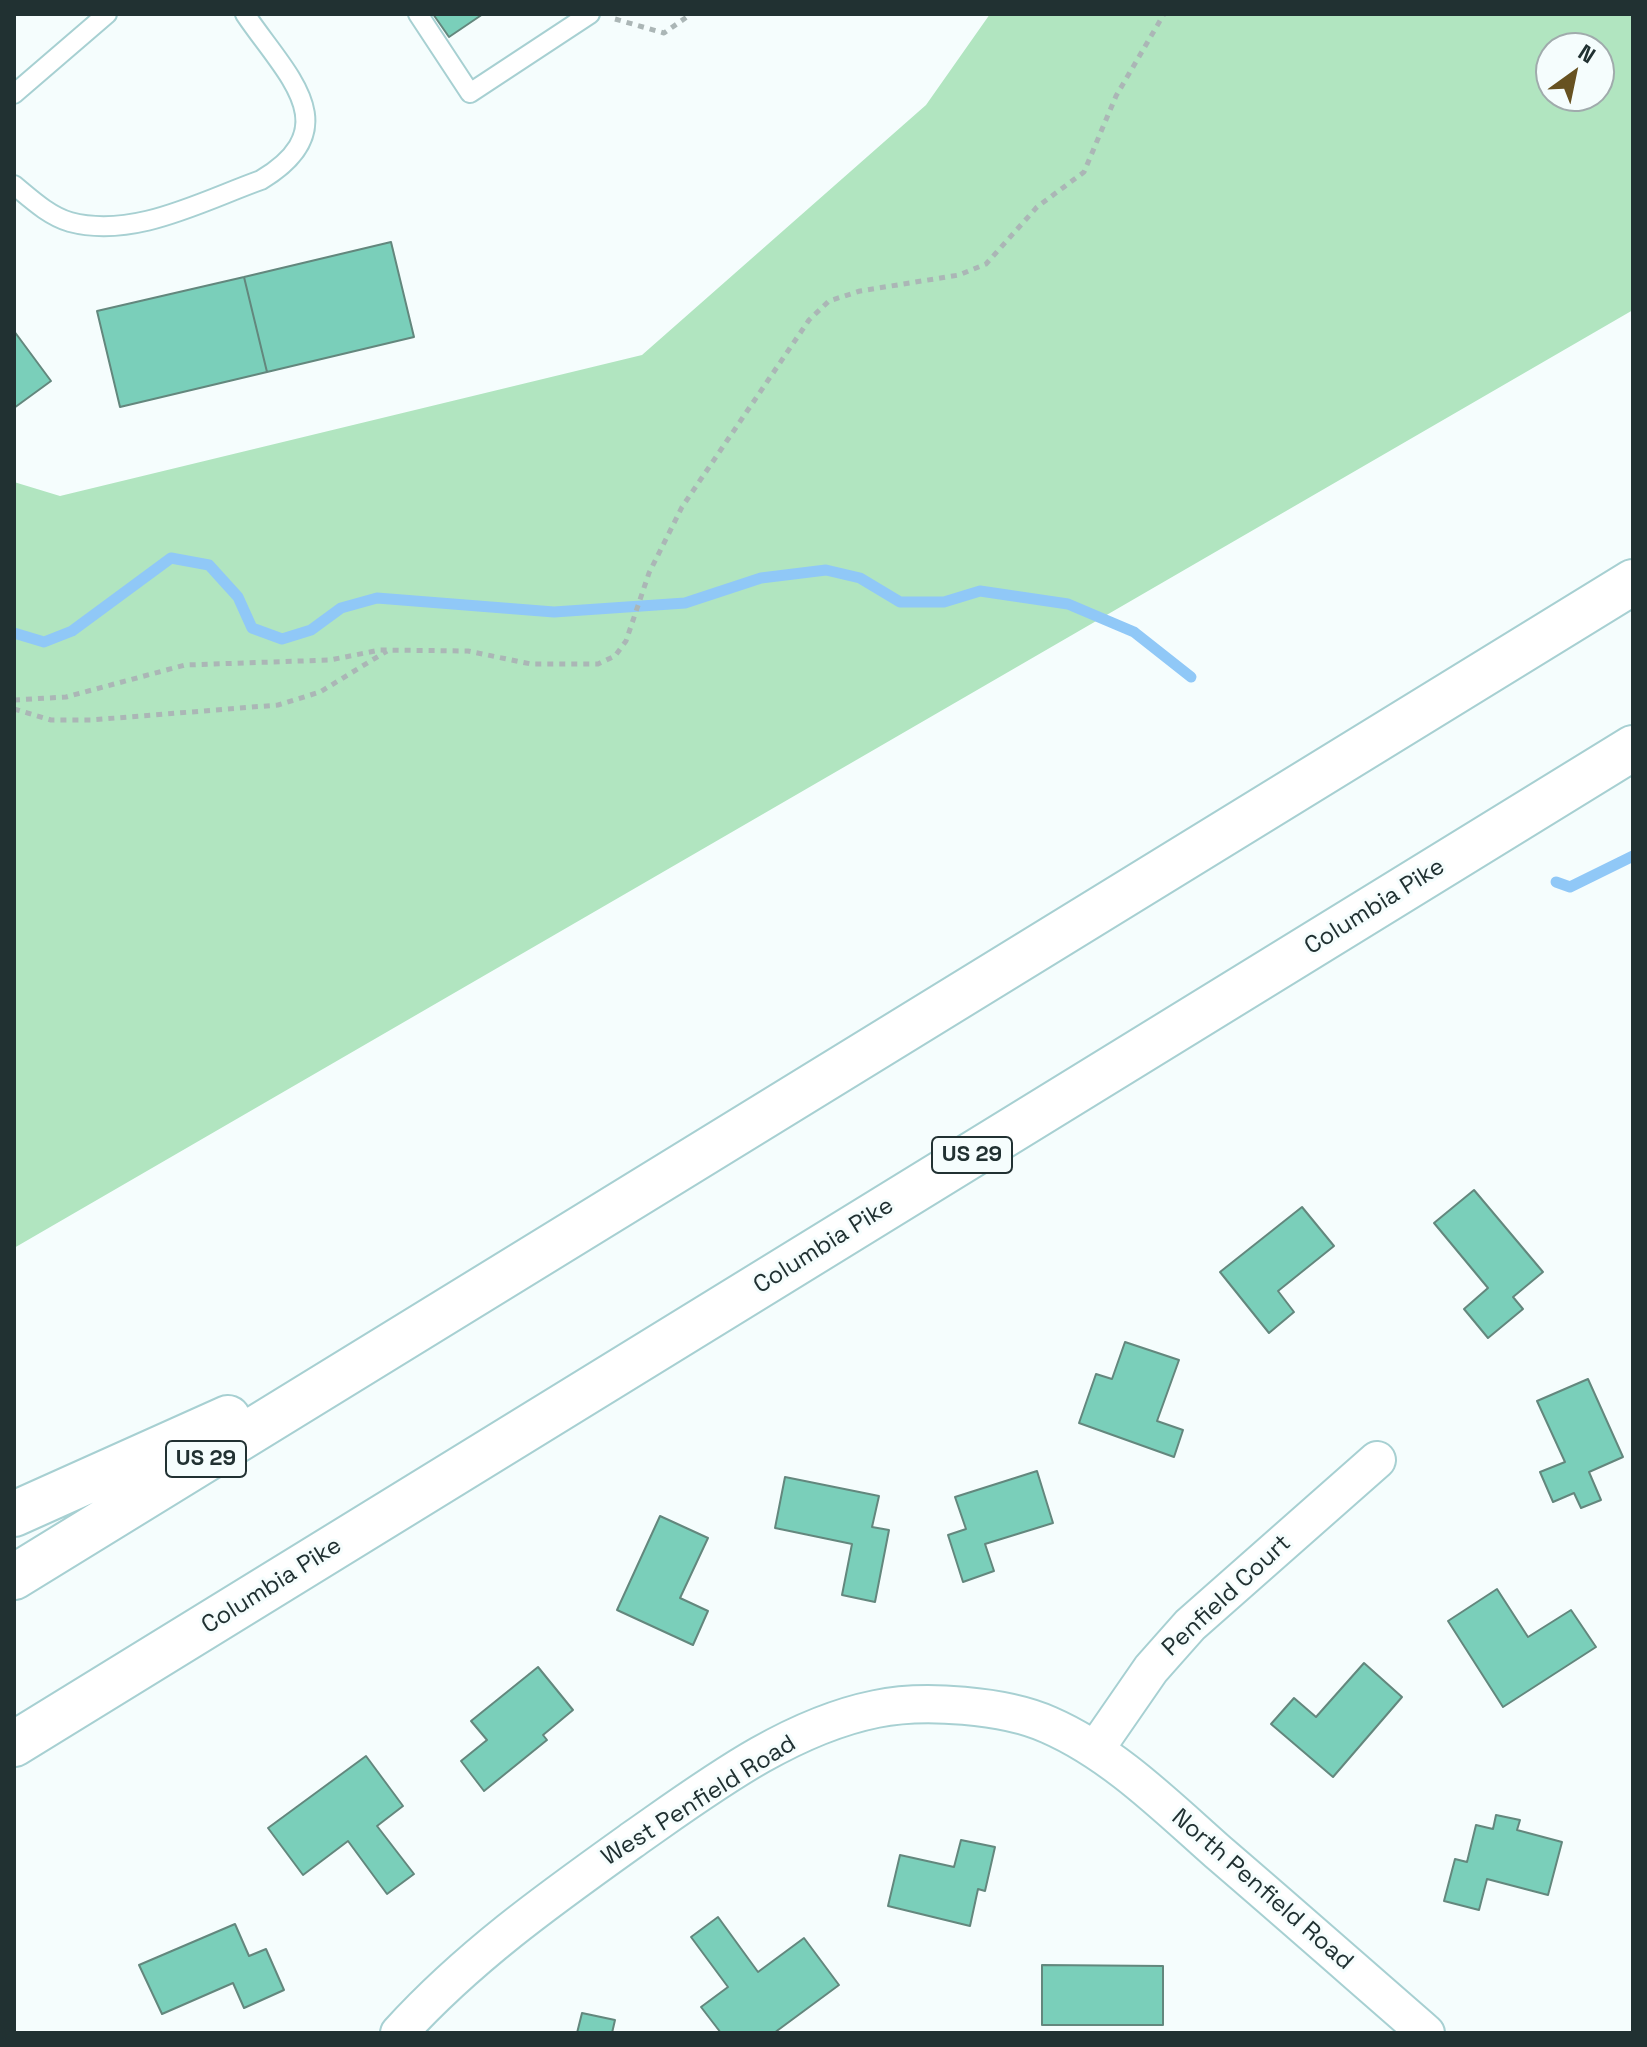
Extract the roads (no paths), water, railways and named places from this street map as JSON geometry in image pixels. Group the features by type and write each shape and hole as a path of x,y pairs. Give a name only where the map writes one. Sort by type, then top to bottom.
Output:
{"highway":[{"name":"US 29","path":"14,1577 1633,582"},
{"name":"Columbia Pike","path":"14,1744 1633,748"},
{"path":"14,1514 398,1341"}],"street":[{"name":"Penfield Court","path":"1095,1750 1151,1669 1190,1625 1377,1460"},
{"name":"West Penfield Road","path":"399,2033 433,1996 514,1923 690,1800 781,1744 834,1721 878,1708 915,1705 1009,1712 1048,1724 1095,1750"},
{"name":"North Penfield Road","path":"1095,1750 1151,1793 1426,2033"}],"lane":[{"path":"14,94 107,14"},
{"path":"14,185 39,207 68,222 97,227 133,225 261,180 280,169 305,137 308,117 302,99 245,14"},
{"path":"418,14 470,93 590,14"}],"waterway":[{"path":"14,633 44,642 72,631 171,558 209,565 238,597 252,628 282,639 311,630 341,608 377,598 554,612 685,603 761,578 826,570 860,578 900,602 944,602 980,591 1068,604 1134,632 1191,677"},
{"path":"1556,882 1570,887 1633,856"}]}
